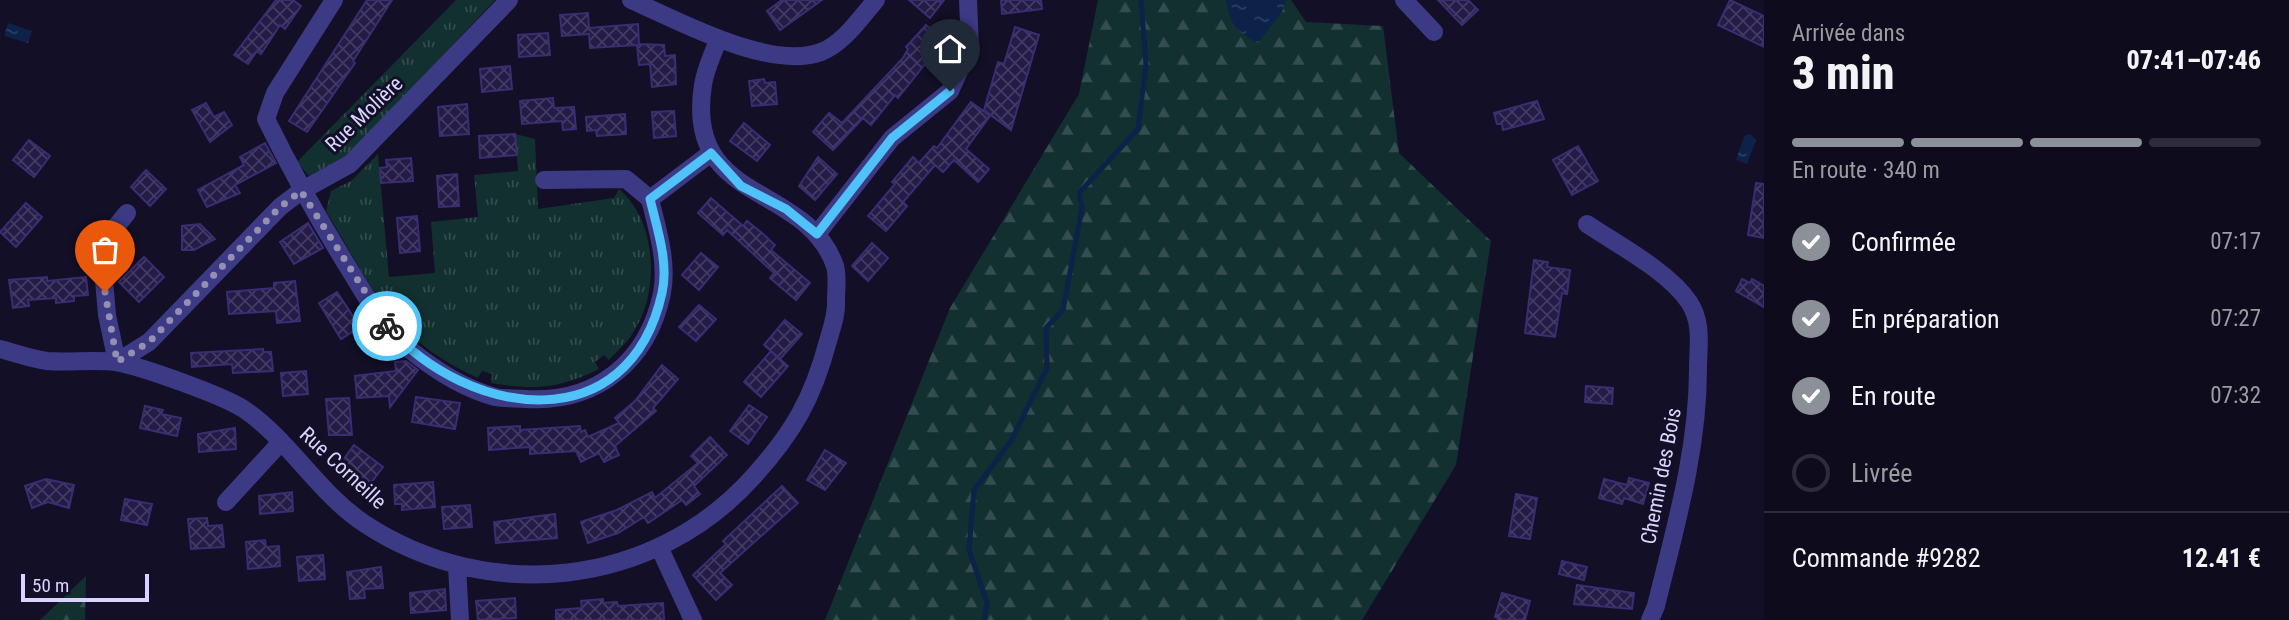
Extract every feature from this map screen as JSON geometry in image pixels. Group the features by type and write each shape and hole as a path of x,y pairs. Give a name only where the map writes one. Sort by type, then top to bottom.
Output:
{"street":[{"path":"334,0 275,93 266,119 301,191 377,314 406,347 457,382 496,397 548,400 587,392 626,367 648,336 663,291 662,247 650,199 626,179 544,180"},
{"name":"Rue Molière","path":"117,362 149,342 280,207 301,191 350,164 509,0"},
{"path":"631,0 719,40 791,59 823,52 849,31 876,0"},
{"path":"817,234 892,138 950,91 970,47 968,0"},
{"path":"1404,0 1434,32"},
{"name":"Rue Corneille","path":"117,362 205,392 244,409 363,523 457,566 533,575 601,569 660,549 696,527 745,486 785,443 816,386 837,309 835,268 817,234 786,209 741,186 711,153 702,127 703,84 719,40"},
{"path":"650,199 711,153"},
{"path":"0,349 46,361 117,362 107,316 101,245 127,213"},
{"name":"Chemin des Bois","path":"1587,224 1679,289 1697,318 1699,400 1691,465 1656,606 1650,620"},
{"path":"226,502 281,442"},
{"path":"660,549 693,620"},
{"path":"457,566 460,620"}],"green space":[{"path":"456,0 495,0 349,155 309,176 297,162"},
{"path":"1098,0 1291,0 1306,22 1383,26 1399,153 1491,241 1456,465 1362,620 825,620 950,308 1079,94"},
{"path":"515,134 535,139 538,209 614,198 619,189 632,203 641,219 650,257 648,296 642,315 629,339 609,360 604,355 595,362 599,369 571,381 546,386 520,387 491,383 492,374 482,371 478,378 442,359 421,344 390,317 395,313 390,304 383,308 326,211 331,191 351,181 378,154 389,277 435,273 431,222 478,217 474,175 518,171"},
{"path":"86,576 85,620 40,620"}],"water":[{"path":"1226,0 1286,0 1282,12 1258,43 1236,27 1229,15"},
{"path":"8,23 32,31 28,43 4,36"},
{"path":"1750,134 1756,140 1747,164 1736,160 1744,136"}],"building":[{"path":"276,0 293,0 301,6 285,29 280,25 261,54 257,51 248,64 234,55"},
{"path":"367,0 392,0 353,61 355,63 307,132 289,121"},
{"path":"782,0 822,0 780,30 767,11"},
{"path":"909,0 944,0 930,18"},
{"path":"1001,0 1041,0 1042,9 1002,14"},
{"path":"1438,0 1468,0 1478,10 1462,25"},
{"path":"1730,0 1764,16 1764,47 1718,25"},
{"path":"588,13 589,28 638,24 639,44 664,45 665,56 675,55 676,84 652,87 650,64 639,65 637,45 590,48 589,34 562,36 560,15"},
{"path":"926,25 944,40 898,98 895,95 871,125 863,118 833,150 813,132 829,113 842,123 903,58 908,49 906,47"},
{"path":"1015,27 1039,35 1011,130 984,110 998,62 1004,64"},
{"path":"548,33 550,55 519,57 518,35"},
{"path":"510,66 512,89 482,92 480,69"},
{"path":"764,79 765,83 775,82 777,104 752,106 749,81"},
{"path":"553,98 554,108 574,107 576,129 563,130 562,121 522,124 520,101"},
{"path":"1537,101 1544,119 1503,130 1502,124 1497,124 1494,113"},
{"path":"971,102 990,116 966,149 989,169 978,182 954,160 943,172 935,165 903,202 907,206 886,231 868,216 913,157 919,163 934,146 937,148"},
{"path":"206,103 214,117 224,112 232,125 210,142 192,110"},
{"path":"467,104 469,134 440,136 438,107"},
{"path":"674,111 676,136 654,138 652,112"},
{"path":"625,114 626,134 597,136 596,130 587,131 586,117"},
{"path":"744,123 770,145 757,161 730,141"},
{"path":"515,134 517,155 480,158 479,136"},
{"path":"29,140 50,156 34,177 13,160"},
{"path":"265,143 276,163 235,185 240,193 207,207 198,190 244,165 240,157"},
{"path":"1578,146 1598,181 1572,195 1553,160"},
{"path":"818,157 837,174 815,200 799,186"},
{"path":"411,158 413,181 381,183 380,168 387,167 386,160"},
{"path":"146,170 166,189 150,206 131,187"},
{"path":"457,174 459,206 439,207 437,176"},
{"path":"1756,183 1764,184 1764,238 1748,235"},
{"path":"711,198 743,226 747,221 762,233 775,245 771,250 810,283 796,300 770,278 774,273 727,230 723,235 698,213"},
{"path":"26,203 42,217 16,247 0,232"},
{"path":"417,216 420,251 400,253 397,218"},
{"path":"308,223 323,248 294,264 280,242"},
{"path":"200,224 215,239 194,250 182,250 182,226"},
{"path":"872,243 888,258 868,281 852,266"},
{"path":"701,253 718,267 699,290 682,275"},
{"path":"144,257 164,277 139,302 119,282"},
{"path":"1534,260 1548,262 1547,267 1570,270 1567,294 1562,293 1555,337 1525,333"},
{"path":"47,277 47,281 86,277 88,295 74,296 74,301 56,303 56,298 28,300 29,306 13,308 9,280"},
{"path":"1742,279 1750,283 1752,279 1764,286 1764,307 1736,291"},
{"path":"295,281 300,321 277,323 276,311 229,314 227,292 274,288 274,283"},
{"path":"337,292 360,327 341,339 319,303"},
{"path":"699,305 716,319 696,341 679,327"},
{"path":"785,320 802,334 780,359 764,345"},
{"path":"263,349 263,352 271,352 273,371 233,373 232,364 192,367 191,353"},
{"path":"771,351 788,366 761,397 744,382"},
{"path":"406,361 418,370 390,407 389,396 357,398 355,376 396,371 395,362"},
{"path":"662,365 678,379 653,408 656,411 615,446 619,455 604,462 599,453 581,462 576,451 530,454 530,447 489,450 488,428 520,426 520,430 580,426 581,432 585,430 588,437 619,423 615,418 635,401"},
{"path":"306,371 308,394 283,396 281,373"},
{"path":"1586,386 1613,388 1612,404 1585,402"},
{"path":"416,397 460,403 455,429 412,422"},
{"path":"349,398 352,435 329,435 326,399"},
{"path":"749,405 767,417 748,444 730,431"},
{"path":"145,406 163,410 161,414 181,418 177,436 140,428"},
{"path":"235,428 236,449 199,452 198,434"},
{"path":"710,437 727,455 694,486 700,494 686,505 682,500 648,523 644,517 618,533 588,543 581,522 617,510 652,492 655,498 698,463 691,456"},
{"path":"354,445 383,467 371,483 341,463"},
{"path":"825,450 846,463 825,490 807,480"},
{"path":"1629,478 1649,483 1643,504 1624,498 1622,504 1599,498 1604,479 1627,485"},
{"path":"46,479 74,485 69,508 48,502 32,508 25,486"},
{"path":"433,482 435,507 402,510 402,504 395,504 394,485"},
{"path":"782,486 798,503 720,573 732,585 716,600 693,575 726,544 723,541"},
{"path":"292,492 293,511 260,514 259,496"},
{"path":"1516,494 1537,498 1530,539 1509,536"},
{"path":"125,499 152,504 147,525 121,520"},
{"path":"470,505 472,527 444,529 442,507"},
{"path":"555,514 557,538 496,543 494,522"},
{"path":"207,518 208,526 222,525 224,547 191,549 188,519"},
{"path":"265,540 266,547 279,546 280,566 248,569 246,542"},
{"path":"323,555 325,579 299,581 297,557"},
{"path":"1562,561 1587,567 1584,580 1559,574"},
{"path":"381,567 383,588 364,589 365,598 350,599 347,572"},
{"path":"1577,585 1634,593 1632,609 1574,604"},
{"path":"445,589 446,610 411,613 410,593"},
{"path":"1502,593 1530,601 1525,620 1500,620 1495,617"},
{"path":"515,598 516,618 478,620 476,601"},
{"path":"603,599 603,603 617,602 618,606 663,603 664,620 556,620 556,610 582,608 581,601"}],"waterway":[{"path":"984,620 987,603 969,550 974,490 1011,441 1047,368 1046,328 1063,310 1082,208 1079,193 1138,129 1146,64 1141,0"}],"way so far":[{"path":"105,292 117,362 149,342 280,207 301,191 387,326"}],"route":[{"path":"387,326 406,347 457,382 496,397 548,400 587,392 626,367 648,336 663,291 662,247 650,199 711,153 741,186 786,209 817,234 892,138 950,91"}]}
